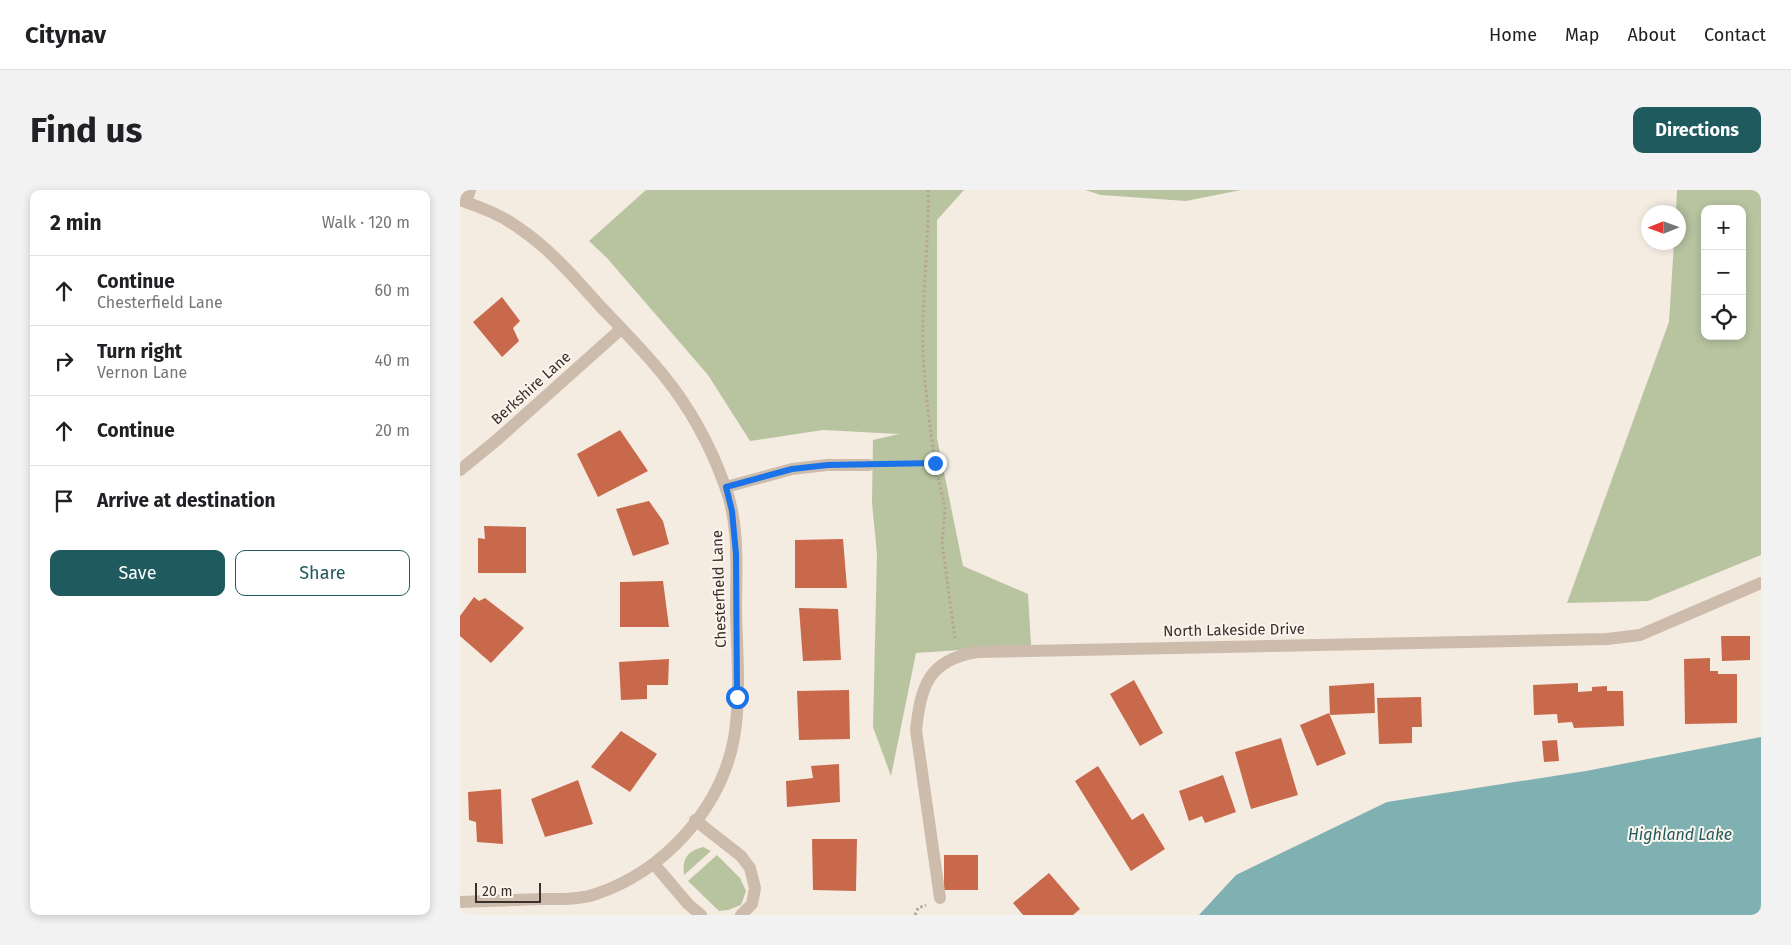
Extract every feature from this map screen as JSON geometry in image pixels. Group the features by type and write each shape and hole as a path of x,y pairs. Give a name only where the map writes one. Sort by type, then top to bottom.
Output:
{"street":[{"name":"Chesterfield Lane","path":"460,902 568,899 594,895 627,880 654,864 681,839 708,804 720,782 734,740 737,712 736,554 732,511 726,487 706,443 685,406 664,376 554,256 520,228 491,210 465,198"},
{"name":"Berkshire Lane","path":"460,470 498,439 621,329"},
{"path":"726,487 792,469 828,465 869,465"},
{"name":"North Lakeside Drive","path":"940,898 916,730 919,707 932,674 943,663 957,656 977,652 1607,639 1640,635 1761,583"},
{"path":"695,820 741,856 750,868 755,888 752,904 741,915"},
{"path":"654,864 688,904 701,915"}],"path":[{"path":"928,190 923,349 935,463 945,509 942,542 957,656"},
{"path":"869,465 935,463"}],"green space":[{"path":"646,190 964,190 937,220 937,438 963,566 1028,594 1031,645 916,653 891,776 873,727 877,554 872,503 873,440 899,434 823,430 750,441 708,375 607,258 589,241"},
{"path":"1085,190 1241,190 1186,201 1101,195"},
{"path":"1677,190 1761,190 1761,555 1648,601 1567,603 1669,322 1674,250 1686,250 1686,205 1676,205"},
{"path":"703,847 711,851 684,875 684,864 689,853"},
{"path":"717,855 740,878 746,891 741,905 728,910 719,911 688,881"}],"water":[{"name":"Highland Lake","path":"1761,737 1761,915 1199,915 1236,875 1387,802 1586,771"}],"building":[{"path":"502,297 520,321 513,328 519,341 502,357 473,322"},
{"path":"620,430 648,471 598,497 577,454"},
{"path":"649,501 663,521 669,544 633,556 616,509"},
{"path":"484,526 526,527 526,573 478,573 478,538 485,539"},
{"path":"843,539 847,588 795,588 795,540"},
{"path":"663,581 669,627 620,627 620,582"},
{"path":"474,597 479,601 485,598 524,628 491,663 460,636 460,616"},
{"path":"799,608 838,609 841,660 803,661"},
{"path":"1721,636 1750,636 1750,660 1722,661"},
{"path":"1710,658 1710,671 1718,671 1718,674 1737,674 1737,723 1685,724 1684,659"},
{"path":"669,659 668,685 647,685 647,699 621,700 619,662"},
{"path":"1134,680 1163,733 1140,746 1110,694"},
{"path":"1374,683 1375,713 1330,715 1329,686"},
{"path":"1578,683 1578,692 1592,691 1592,687 1607,686 1607,691 1623,691 1624,726 1574,728 1572,722 1558,723 1557,714 1534,715 1533,685"},
{"path":"849,690 850,739 799,740 797,691"},
{"path":"1421,697 1422,727 1412,727 1412,743 1379,744 1377,698"},
{"path":"1329,713 1346,754 1317,766 1300,725"},
{"path":"621,731 657,754 630,792 591,767"},
{"path":"1281,738 1298,795 1251,809 1235,752"},
{"path":"1557,740 1559,761 1544,762 1542,741"},
{"path":"839,764 840,802 787,807 786,781 813,778 811,766"},
{"path":"1098,766 1132,820 1143,813 1165,849 1131,871 1075,781"},
{"path":"1223,775 1236,812 1205,823 1202,816 1189,821 1179,791"},
{"path":"578,780 593,824 545,837 531,799"},
{"path":"501,789 503,844 477,842 476,822 469,820 468,792"},
{"path":"812,839 857,839 856,891 813,890"},
{"path":"944,855 978,855 978,890 944,890"},
{"path":"1049,873 1080,909 1073,915 1023,915 1013,903"}],"route":[{"path":"737,697 736,554 732,511 726,487 792,469 828,465 935,463"}]}
